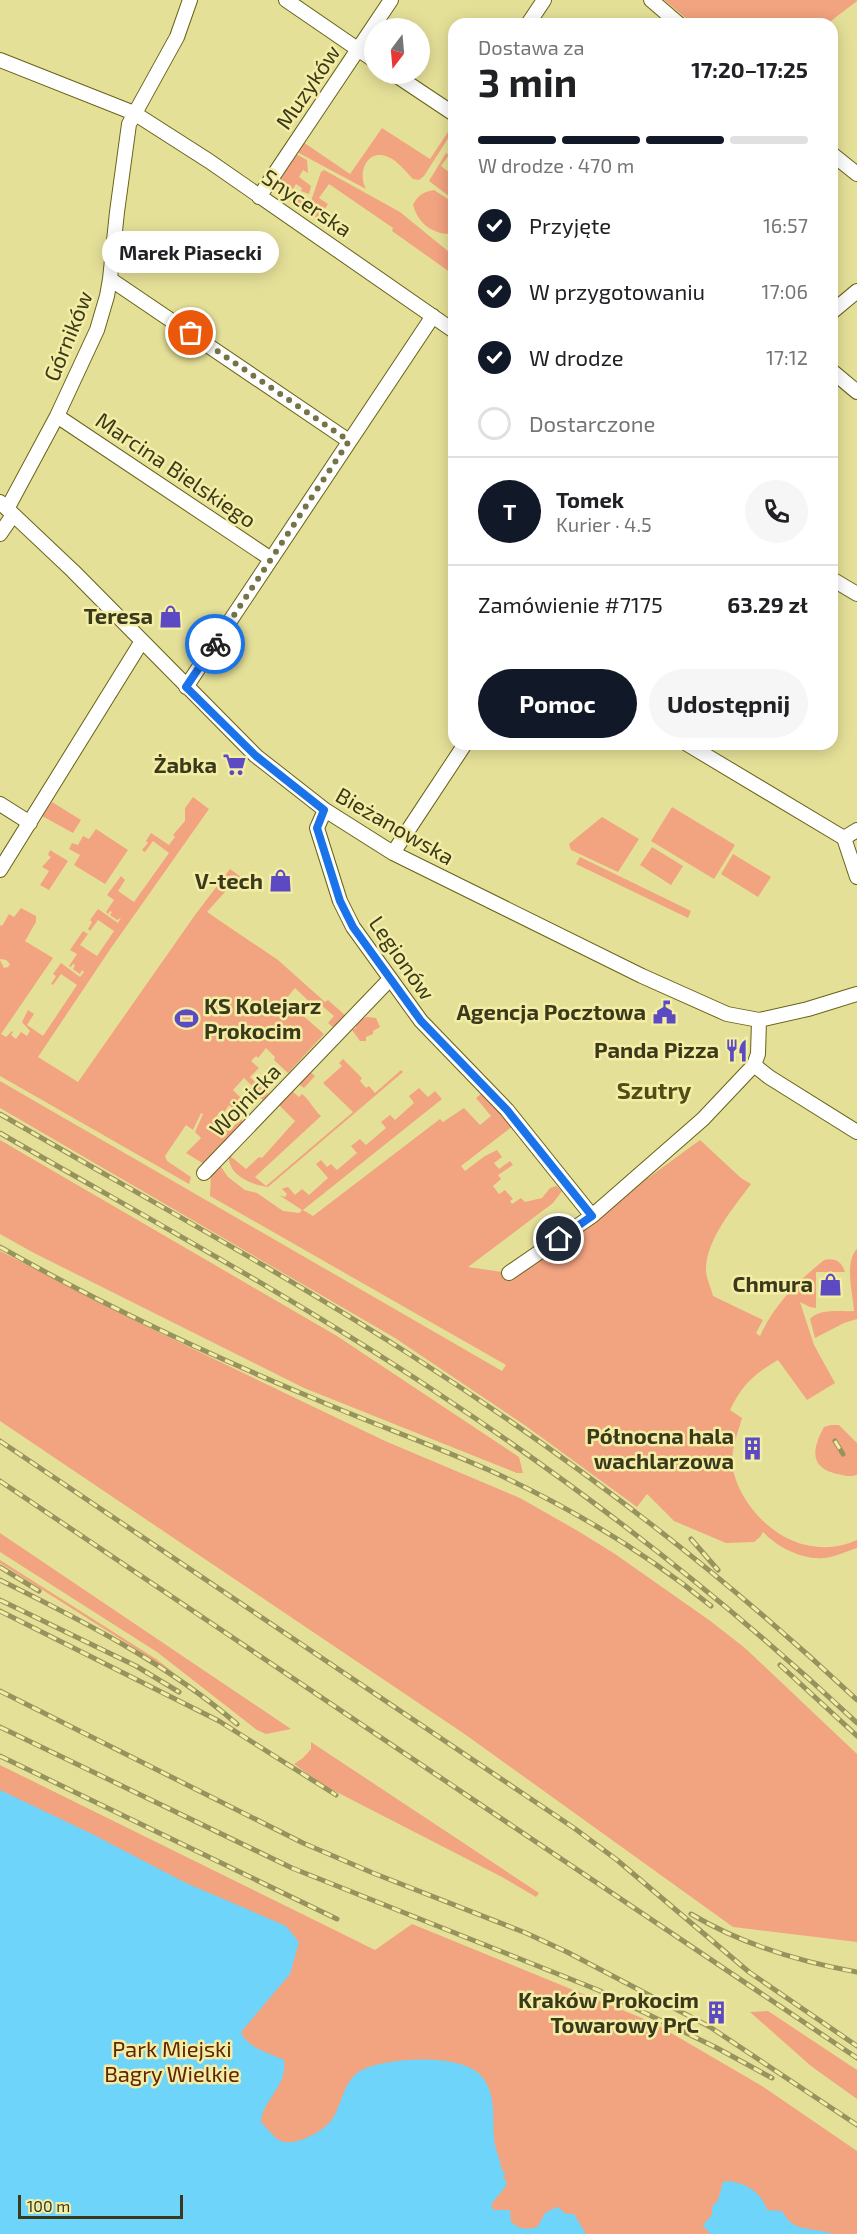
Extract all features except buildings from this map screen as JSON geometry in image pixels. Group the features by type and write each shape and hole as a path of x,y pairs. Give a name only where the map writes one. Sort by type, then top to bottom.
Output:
{"street":[{"name":"Górników","path":"0,534 7,509 57,416 97,330 108,296 128,135 134,113 177,36 190,0"},
{"path":"286,0 364,53"},
{"name":"Muzyków","path":"259,197 391,0"},
{"path":"532,18 544,0"},
{"path":"651,0 672,18"},
{"name":"Snycerska","path":"0,60 134,113 209,161 448,327"},
{"path":"409,84 448,110"},
{"path":"838,159 857,174"},
{"path":"110,279 349,441"},
{"path":"838,307 857,291"},
{"path":"186,687 433,316"},
{"path":"838,376 857,392"},
{"name":"Marcina Bielskiego","path":"57,416 271,559"},
{"name":"Bieżanowska","path":"7,509 256,756 324,810 393,853 704,1005 734,1016 759,1020 808,1009 857,994"},
{"path":"838,583 857,594"},
{"path":"0,870 142,641"},
{"path":"393,853 461,750"},
{"path":"697,750 844,838 857,877"},
{"path":"0,804 30,823"},
{"name":"Legionów","path":"324,810 317,828 340,901 353,927 421,1021 519,1123 592,1216"},
{"path":"844,838 857,830"},
{"name":"Wojnicka","path":"204,1173 390,979"},
{"path":"509,1273 592,1216 703,1119 754,1065 758,1054 759,1020"},
{"path":"754,1065 769,1077 857,1132"}],"green space":[{"path":"664,0 857,0 835,18 686,18"},
{"path":"382,128 430,159 448,132 448,138 424,176 419,180 413,179 391,159 381,155 369,159 363,169 366,189 297,152 303,142 350,174"},
{"path":"446,153 448,156 441,166 448,171 448,195 429,181"},
{"path":"296,154 307,160 308,173 303,170 299,177 311,186 309,194 301,191 302,188 296,184 293,189 280,179"},
{"path":"324,170 400,212 448,251 448,271 392,231 393,228 329,184 319,198 328,204 324,210 311,201 321,172"},
{"path":"278,181 322,212 317,218 275,189"},
{"path":"434,190 448,199 447,234 425,225 418,216 413,205 421,194"},
{"path":"193,797 209,809 38,1057 78,1082 230,869 257,889 252,890 232,884 207,912 278,960 325,1002 328,1000 346,1016 334,1028 328,1023 334,1016 321,1005 317,1009 295,988 285,1000 324,1034 288,1073 274,1060 275,1057 266,1048 258,1058 256,1056 251,1061 259,1068 250,1077 268,1094 263,1100 250,1089 252,1086 244,1078 233,1090 243,1100 238,1105 242,1109 238,1113 229,1105 222,1116 219,1113 216,1117 220,1122 217,1125 224,1132 228,1128 230,1130 241,1119 243,1122 204,1164 186,1153 201,1138 195,1132 203,1114 201,1113 193,1130 186,1125 165,1156 167,1161 191,1177 189,1184 0,1076 0,960 4,968 10,964 0,959 0,925 2,926 9,914 14,917 21,908 36,916 36,922 25,941 53,958 1,1034 6,1037 12,1031 11,1035 16,1039 21,1032 27,1036 30,1031 22,1022 28,1010 34,1014 27,1025 43,1036 77,985 61,974 53,985 51,984 56,976 53,974 61,963 80,977 84,972 82,970 80,974 73,969 75,965 73,964 69,966 77,954 70,950 83,931 88,934 80,945 97,956 114,931 98,920 90,931 88,929 92,922 90,920 98,909 118,923 121,918 117,920 110,915 112,912 108,914 106,912 114,900 107,895 121,876 125,880 118,891 134,902 169,853 153,841 145,852 142,850 148,843 146,841 151,833 169,845 175,837 173,835 185,821 185,808"},
{"path":"52,802 81,820 73,833 42,816"},
{"path":"672,807 735,845 714,879 651,841"},
{"path":"602,817 639,839 618,872 571,850 569,844"},
{"path":"96,829 128,850 105,884 74,865 80,855 69,849 72,843 78,845 83,836 89,839"},
{"path":"652,847 683,866 671,885 640,865"},
{"path":"50,850 68,861 49,890 40,885 49,871 42,867 51,857 48,855"},
{"path":"733,854 771,877 758,897 721,874"},
{"path":"580,857 691,911 688,918 576,864"},
{"path":"367,1017 376,1018 380,1027 366,1037 366,1041 360,1041 352,1030 356,1028 356,1021"},
{"path":"343,1059 362,1078 360,1081 366,1088 369,1086 375,1093 401,1070 403,1072 268,1187 248,1181 236,1173 229,1162 229,1155 246,1169 259,1157 262,1158 295,1121 276,1102 308,1070 315,1076 304,1088 297,1083 294,1085 296,1088 293,1092 299,1097 302,1094 305,1096 321,1116 255,1177 266,1186 353,1112 323,1083 342,1066 339,1063"},
{"path":"0,1081 502,1371 506,1365 210,1196 211,1174 219,1164 228,1177 245,1190 257,1193 283,1211 299,1213 302,1210 279,1195 285,1197 287,1194 282,1189 288,1187 295,1195 302,1189 309,1195 328,1178 316,1164 321,1160 327,1167 331,1164 337,1170 357,1153 351,1146 360,1139 366,1145 386,1128 381,1122 390,1115 395,1120 414,1103 409,1096 419,1088 428,1097 435,1091 442,1099 303,1210 313,1216 440,1119 443,1122 464,1108 480,1125 491,1116 476,1098 483,1092 513,1126 461,1166 465,1171 497,1150 502,1157 494,1163 499,1169 510,1161 513,1165 498,1175 501,1179 493,1186 499,1194 505,1190 513,1199 510,1201 512,1204 521,1198 525,1202 542,1198 550,1188 556,1186 562,1191 553,1203 468,1267 509,1273 642,1174 648,1178 700,1140 741,1178 751,1184 730,1212 711,1245 706,1271 713,1296 763,1320 756,1333 760,1336 772,1314 787,1295 824,1260 837,1261 845,1272 816,1272 816,1308 800,1302 814,1345 835,1383 807,1400 778,1360 750,1381 730,1410 742,1418 732,1456 733,1471 738,1485 744,1497 765,1523 793,1541 824,1547 857,1540 857,1548 828,1557 807,1557 775,1543 763,1532 754,1542 726,1543 674,1521 647,1494 637,1507 526,1426 395,1338 0,1108"},
{"path":"0,1140 337,1336 519,1457 523,1473 517,1473 304,1388 0,1234"},
{"path":"857,1249 857,1319 815,1338 810,1319 814,1316 830,1311 854,1311 850,1270 853,1255"},
{"path":"0,1251 162,1334 385,1441 520,1498 615,1554 745,1648 857,1754 857,1942 733,1927 466,1735 0,1421"},
{"path":"839,1425 857,1443 857,1475 845,1476 829,1471 818,1462 817,1443 824,1427"},
{"path":"0,1533 291,1729 266,1734 257,1730 157,1652 0,1552"},
{"path":"0,1560 156,1659 177,1675 0,1563"},
{"path":"311,1742 539,1893 536,1897 502,1877 323,1785 294,1764 311,1749"},
{"name":"Park Miejski Bagry Wielkie","path":"0,1765 375,1950 412,1924 654,2023 762,2086 857,2151 857,2234 0,2234"},
{"path":"768,2011 857,2070 857,2099 811,2066 750,2012"}],"water":[{"name":"Park Miejski Bagry Wielkie","path":"0,1790 186,1883 286,1926 299,1942 290,1974 241,2032 253,2046 284,2060 282,2078 262,2114 261,2122 276,2138 281,2141 294,2142 324,2128 333,2118 350,2080 360,2071 372,2066 405,2060 460,2064 474,2070 483,2078 491,2094 495,2145 502,2171 506,2172 503,2176 507,2183 491,2206 494,2210 510,2210 511,2222 526,2229 537,2227 546,2212 558,2207 566,2214 574,2214 586,2234 0,2234"},
{"path":"728,2181 753,2190 765,2204 767,2210 782,2211 792,2223 833,2234 710,2234 703,2225 712,2215 712,2207 718,2200 723,2182"}],"railway":[{"path":"0,1114 306,1290 406,1352 525,1431 696,1560 751,1605 857,1700"},
{"path":"0,1133 327,1322 489,1428 599,1506 652,1547 757,1633 857,1723"},
{"path":"0,1247 116,1308 195,1346 275,1382 469,1461 520,1485 577,1515 633,1549 711,1606"},
{"path":"0,1441 574,1828 617,1860 749,1972 857,2046"},
{"path":"835,1441 843,1454"},
{"path":"0,1481 857,2058"},
{"path":"691,1539 718,1570"},
{"path":"0,1567 39,1591"},
{"path":"0,1580 93,1627 153,1662 237,1724"},
{"path":"0,1600 136,1666 179,1692"},
{"path":"0,1611 219,1721 336,1795"},
{"path":"780,1665 857,1736"},
{"path":"0,1691 303,1843 526,1933 567,1952 710,2027 857,2125"},
{"path":"0,1727 292,1868 598,1990 717,2048 772,2078"},
{"path":"0,1756 337,1919"},
{"path":"691,1914 730,1934 771,1950 814,1963 857,1972"}],"way so far":[{"path":"191,333 349,441 215,644"}],"place":[{"name":"Marek Piasecki","path":"191,333"},
{"name":"Teresa","path":"171,616"},
{"name":"Żabka","path":"235,765"},
{"name":"V-tech","path":"281,881"},
{"name":"Agencja Pocztowa","path":"664,1012"},
{"name":"KS Kolejarz Prokocim","path":"186,1019"},
{"name":"Panda Pizza","path":"737,1050"},
{"name":"Chmura","path":"831,1284"},
{"name":"Północna hala wachlarzowa","path":"752,1449"},
{"name":"Kraków Prokocim Towarowy PrC","path":"717,2013"}],"district":[{"name":"Szutry","path":"654,1091"}],"route":[{"path":"215,644 186,687 256,756 324,810 317,828 340,901 353,927 421,1021 497,1098 592,1216 559,1239"}]}
